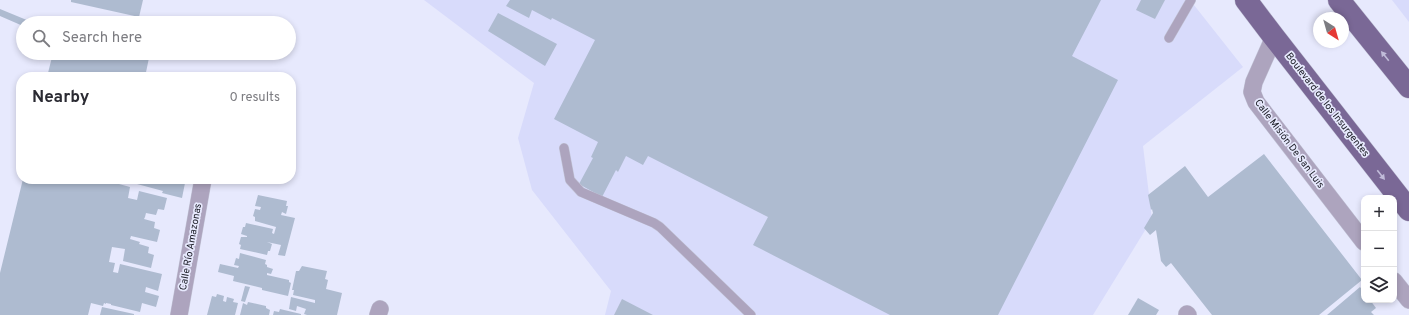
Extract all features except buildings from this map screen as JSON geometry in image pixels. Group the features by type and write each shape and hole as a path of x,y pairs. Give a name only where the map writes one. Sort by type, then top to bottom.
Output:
{"main road":[{"name":"Boulevard de los Insurgentes","path":"1246,0 1409,210"},
{"path":"1339,0 1409,87"}],"street":[{"name":"Calle Misión De San Luis","path":"1274,37 1254,82 1252,92 1256,102 1361,238"},
{"name":"Calle Río Amazonas","path":"179,315 202,184"},
{"path":"1397,285 1409,300"}],"lane":[{"path":"1169,38 1191,0"},
{"path":"564,148 570,180 581,192 654,223 660,227 750,315"}],"shaded area":[{"path":"424,0 1190,0 1243,67 1143,146 1152,219 1093,315 605,315 611,291 532,190 518,138 534,83"},
{"path":"1392,0 1409,0 1409,22"}]}
